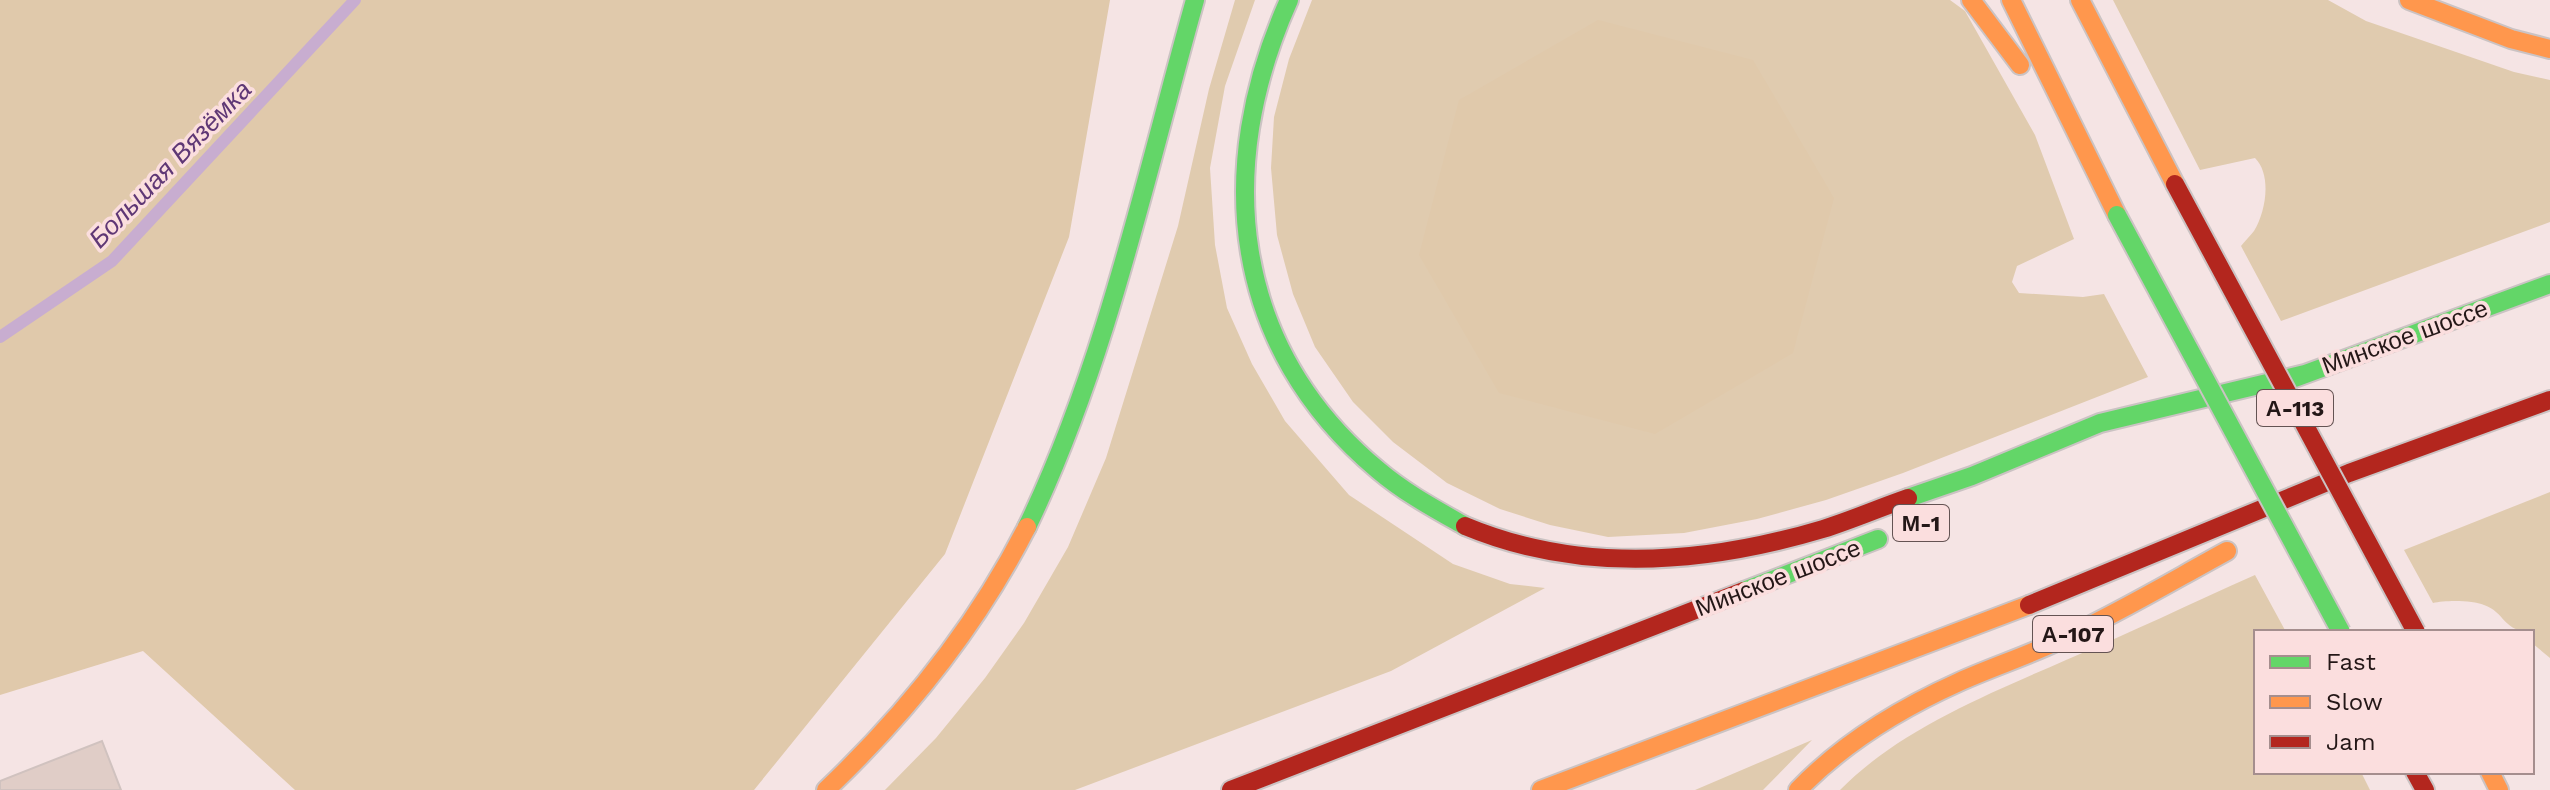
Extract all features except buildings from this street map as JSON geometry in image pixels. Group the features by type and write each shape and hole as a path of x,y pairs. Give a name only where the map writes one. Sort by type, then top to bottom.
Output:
{"highway":[{"path":"826,790 879,740 955,647 1006,564 1045,489 1065,443 1111,311 1195,0"},
{"path":"1289,0 1261,73 1247,161 1247,238 1266,315 1299,381 1357,454 1435,511 1482,534 1528,548 1590,558 1642,560 1724,552 1823,529 1980,473 2101,423 2305,374"},
{"path":"1971,0 2084,150"},
{"name":"А-113","path":"2011,0 2117,215 2340,630"},
{"name":"А-113","path":"2080,0 2175,184 2415,630"},
{"path":"2409,0 2511,39 2550,49"},
{"name":"Минское шоссе","path":"2171,426 2550,284"},
{"path":"1541,790 2000,617 2349,473 2550,400"},
{"name":"А-107","path":"1798,790 1850,742 1893,717 1984,671 2061,640 2220,555 2349,473"},
{"name":"Минское шоссе","path":"1231,790 1889,535"}],"shaded area":[{"path":"0,0 1110,0 1069,237 945,554 754,790 295,790 143,651 0,695"},
{"path":"1235,0 1255,0 1225,86 1210,168 1215,245 1227,308 1252,364 1285,421 1349,495 1453,564 1510,584 1545,588 1391,671 1075,790 885,790 936,738 985,678 1024,623 1068,547 1106,458 1178,226 1209,89"},
{"path":"1312,0 1950,0 1965,11 2035,135 2074,239 2017,266 2012,282 2019,293 2083,297 2104,294 2148,377 1903,473 1826,500 1757,519 1684,533 1608,537 1550,525 1500,509 1447,483 1393,442 1353,402 1315,347 1293,294 1277,235 1271,168 1274,117 1289,59"},
{"path":"2113,0 2328,0 2366,21 2514,72 2550,80 2550,222 2281,321 2241,246 2254,231 2262,214 2265,183 2260,165 2255,158 2200,170"},
{"path":"1598,20 1753,60 1834,198 1793,353 1655,434 1499,393 1419,255 1459,100"},
{"path":"2550,492 2550,658 2534,645 2534,630 2515,629 2491,608 2466,601 2433,603 2404,550"},
{"path":"2255,575 2285,630 2254,630 2254,774 2362,774 2370,790 1840,790 1890,749 1947,715"},
{"path":"1812,740 1763,790 1695,790"}],"waterway":[{"name":"Большая Вязёмка","path":"0,337 112,261 355,0"}],"traffic: fast":[{"path":"1027,527 1055,464 1102,334 1195,0"},
{"path":"1289,0 1265,64 1250,127 1245,191 1250,252 1265,312 1291,368 1329,421 1388,478 1465,526"},
{"path":"2117,215 2340,630"},
{"path":"2278,384 2550,284"},
{"path":"1908,498 1972,476 2100,423 2305,374"},
{"path":"1744,591 1878,539"}],"traffic: slow":[{"path":"1971,0 2020,65"},
{"path":"2011,0 2117,215"},
{"path":"2080,0 2175,184"},
{"path":"2409,0 2511,39 2550,49"},
{"path":"826,790 856,761 938,667 985,599 1027,527"},
{"path":"1798,790 1853,742 1915,704 2081,630 2227,551"},
{"path":"1541,790 2029,605"},
{"path":"2491,774 2499,790"}],"traffic: jam":[{"path":"2175,184 2415,630"},
{"path":"2029,605 2349,473 2550,400"},
{"path":"1465,526 1553,552 1643,559 1689,556 1779,541 1908,498"},
{"path":"1231,790 1744,591"},
{"path":"2416,774 2425,790"}]}
